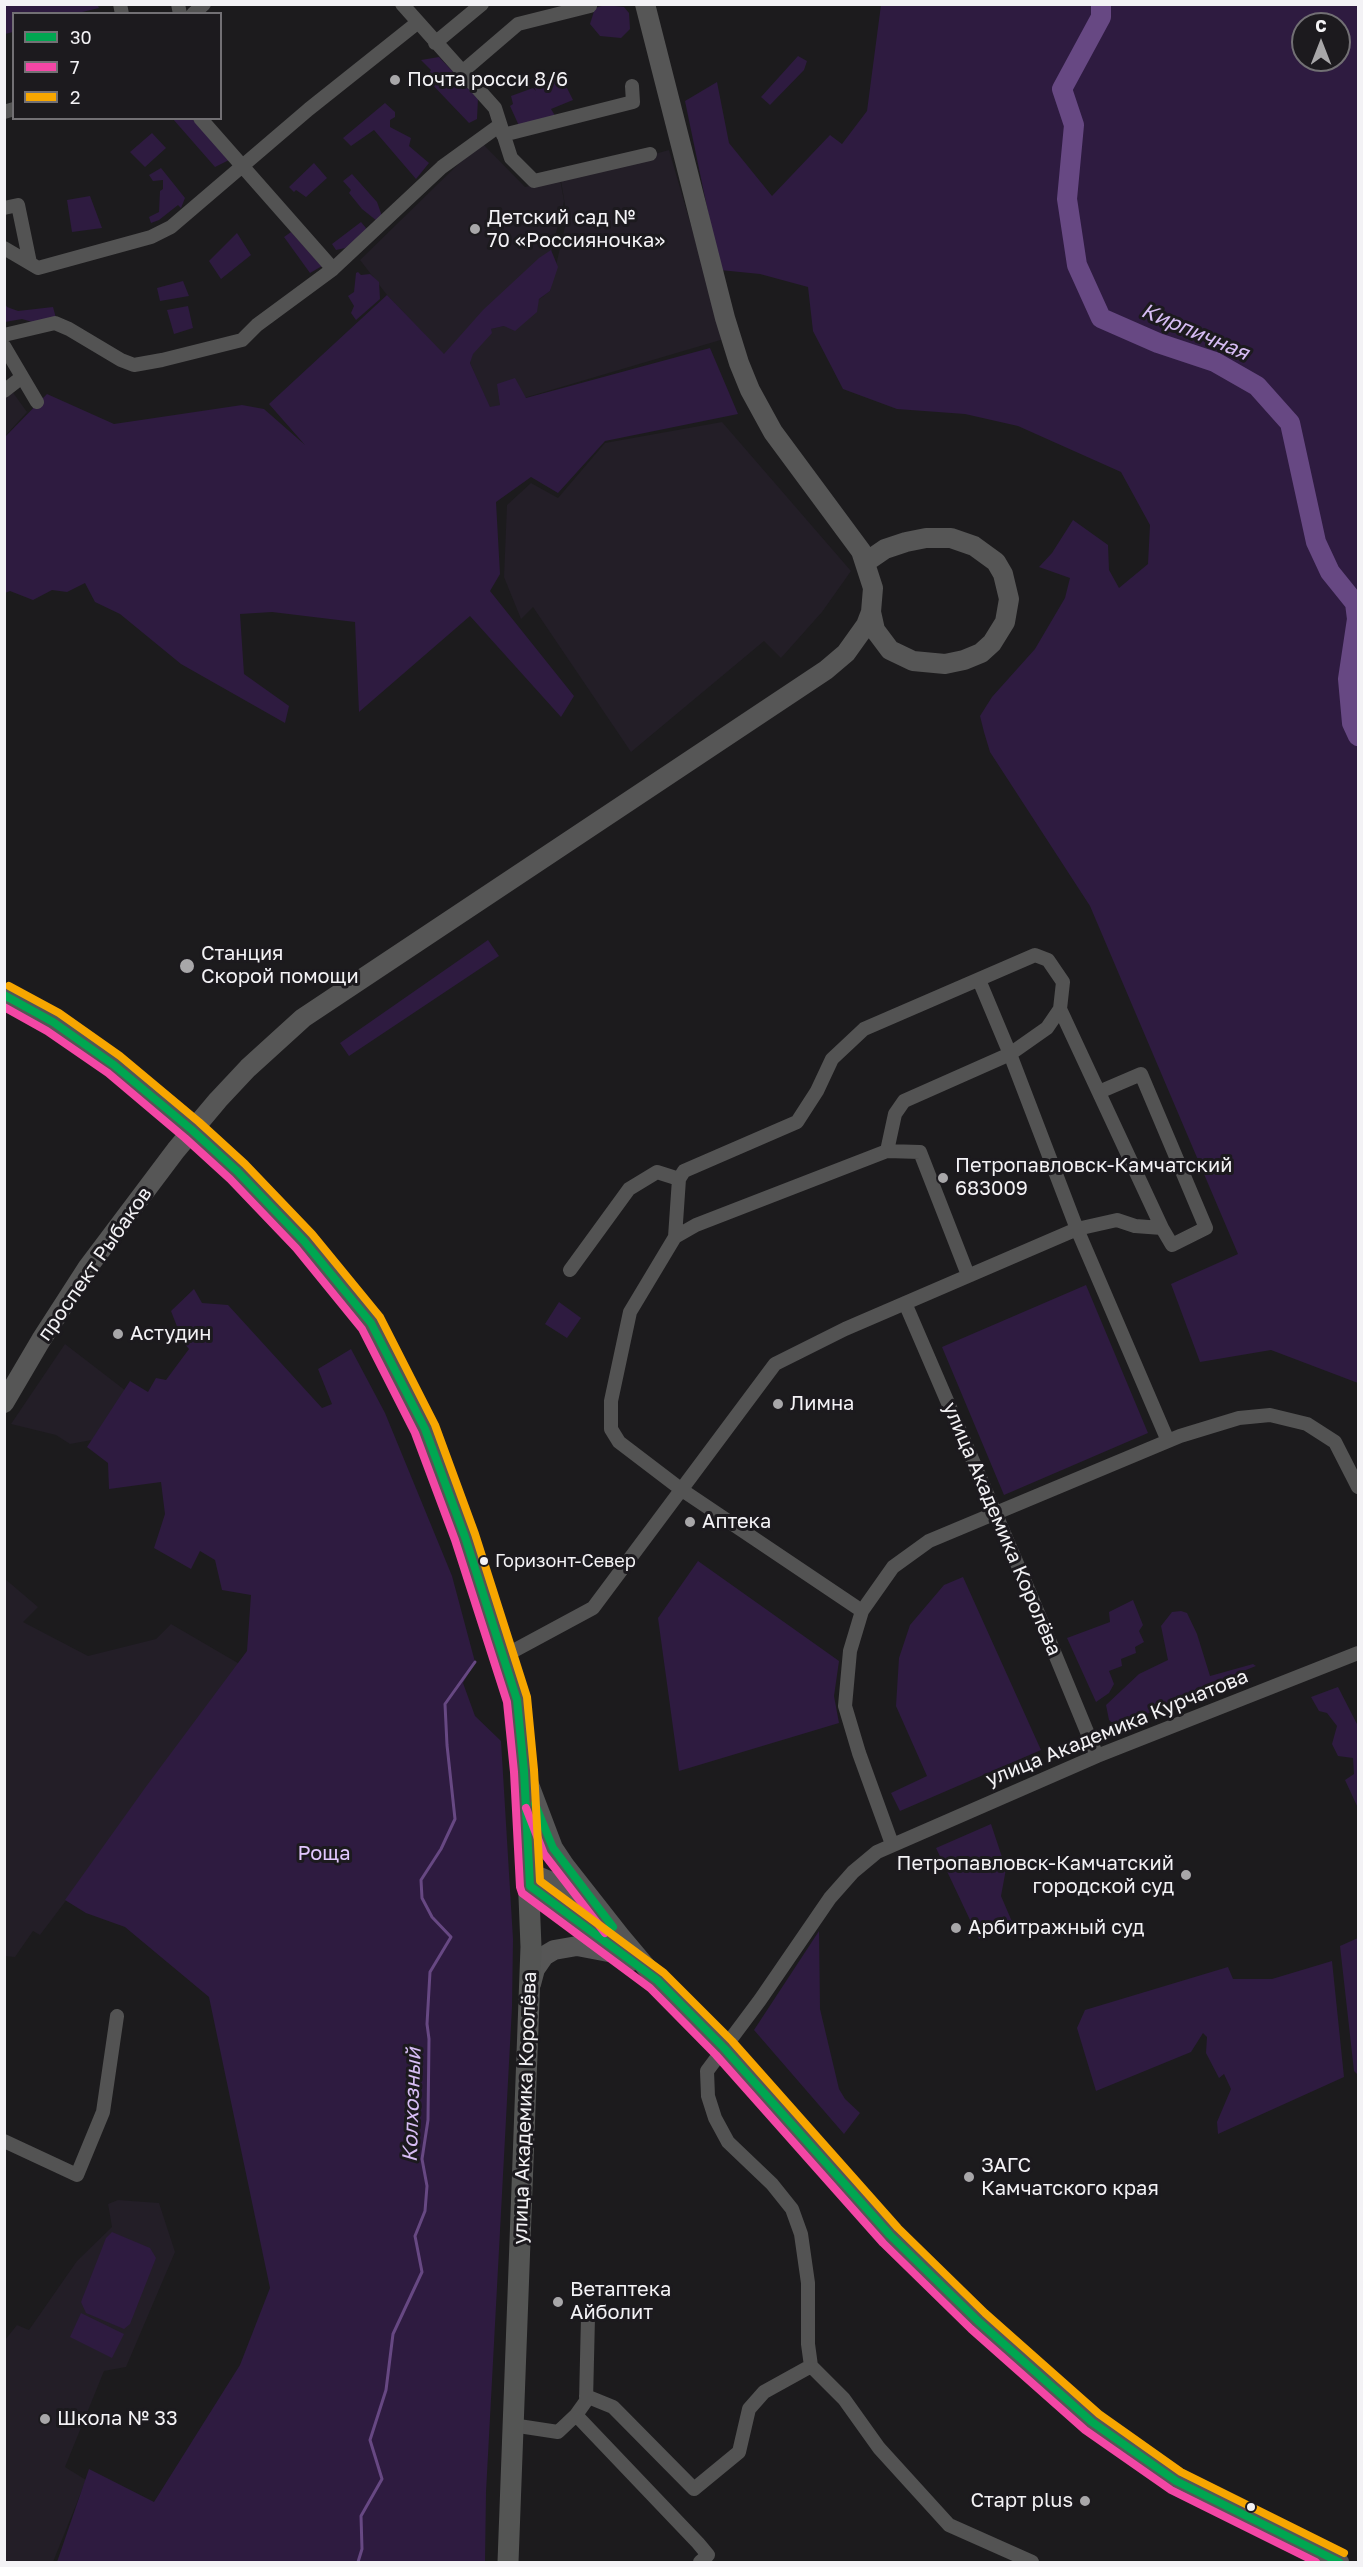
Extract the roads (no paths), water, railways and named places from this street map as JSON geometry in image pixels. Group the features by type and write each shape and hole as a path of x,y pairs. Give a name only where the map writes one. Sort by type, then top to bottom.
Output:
{"main road":[{"path":"645,4 725,318 739,363 750,390 773,432 861,551 873,588 871,612 875,630 890,650 914,661 945,664 981,653 992,643 1005,622 1009,599 1003,574 996,562 974,546 951,538 926,538 885,549 866,562"},
{"name":"проспект Рыбаков","path":"4,1403 88,1267 192,1130 248,1068 303,1018 826,670 846,653 860,636 871,612"},
{"name":"улица Академика Королёва","path":"4,995 53,1022 97,1052 192,1130 237,1171 304,1241 371,1323 425,1429 465,1537 504,1656 517,1700 524,1771 530,1880 530,1986 508,2562"},
{"path":"524,1771 553,1848 620,1936 657,1980 724,2048 890,2235 987,2329 1092,2422 1176,2481 1339,2562"},
{"path":"530,1880 561,1886 620,1936"},
{"path":"530,1880 657,1980"},
{"path":"530,1986 535,1969 544,1956 554,1950 577,1946 624,1955"}],"street":[{"path":"402,4 495,108 511,158 534,181 650,154"},
{"path":"435,43 482,4"},
{"path":"462,72 518,24 571,7 590,6"},
{"path":"4,248 38,268 151,237 171,227 417,23"},
{"path":"4,335 55,323 121,360 134,364 162,360 242,340 257,324 333,269 442,167 502,130 633,102 632,86"},
{"path":"202,120 333,269"},
{"path":"4,208 18,205 30,263"},
{"path":"4,346 37,402"},
{"path":"4,391 22,377"},
{"path":"862,1611 681,1490 619,1442 611,1429 611,1401 630,1312 675,1237 679,1179 684,1171 797,1122 817,1091 832,1059 864,1029 1035,955 1048,960 1063,982 1060,1009 1047,1028 1010,1054 904,1101 894,1114 887,1150"},
{"path":"979,980 1077,1229 1168,1441"},
{"path":"1060,1009 1162,1228 1172,1245 1206,1228 1141,1074 1099,1092"},
{"path":"675,1237 696,1225 887,1150 920,1152 968,1275"},
{"path":"570,1270 629,1189 657,1172 679,1179"},
{"path":"504,1656 593,1608 775,1364 845,1329 1077,1229 1117,1220 1135,1226 1162,1228"},
{"name":"улица Академика Королёва","path":"904,1303 996,1514 1097,1756"},
{"path":"892,1844 859,1753 845,1706 850,1651 862,1611 893,1567 929,1541 1168,1441 1239,1418 1270,1415 1307,1424 1335,1442 1359,1487"},
{"name":"улица Академика Курчатова","path":"811,2366 808,2344 808,2283 801,2234 792,2209 772,2184 728,2142 708,2096 707,2071 830,1898 859,1867 877,1852 892,1844 1097,1756 1359,1653"},
{"path":"4,2141 77,2175 103,2112 117,2016"},
{"path":"513,2425 558,2432 576,2415 586,2401 588,2317"},
{"path":"586,2396 613,2407 694,2489 739,2452 749,2409 764,2392 811,2366 844,2398 879,2448 949,2525 1032,2562"},
{"path":"576,2415 698,2543 708,2555 700,2562"}],"waterway":[{"name":"Кирпичная","path":"1101,4 1101,17 1062,89 1074,125 1067,199 1077,265 1101,318 1158,343 1215,362 1257,386 1290,423 1316,542 1330,572 1355,603 1357,619 1348,679 1352,723 1358,736"},
{"name":"Колхозный","path":"358,2562 362,2549 361,2516 382,2479 370,2440 386,2390 393,2334 422,2272 415,2236 425,2211 427,2186 422,2159 428,2120 429,2039 427,2024 430,1972 451,1937 432,1917 422,1898 421,1880 441,1849 455,1819 445,1704 475,1662"}],"place":[{"name":"Почта росси 8/6","path":"395,80"},
{"name":"Детский сад № 70 «Россияночка»","path":"475,229"},
{"name":"Станция Скорой помощи","path":"187,966"},
{"name":"Петропавловск-Камчатский 683009","path":"943,1178"},
{"name":"Астудин","path":"118,1334"},
{"name":"Лимна","path":"778,1404"},
{"name":"Аптека","path":"690,1522"},
{"name":"Горизонт-Север","path":"484,1561"},
{"name":"Петропавловск-Камчатский городской суд","path":"1186,1875"},
{"name":"Арбитражный суд","path":"956,1928"},
{"name":"ЗАГС Камчатского края","path":"969,2177"},
{"name":"Ветаптека Айболит","path":"558,2302"},
{"name":"Школа № 33","path":"45,2419"},
{"name":"Старт plus","path":"1085,2501"}],"park label":[{"name":"Роща","path":"324,1854"}]}
